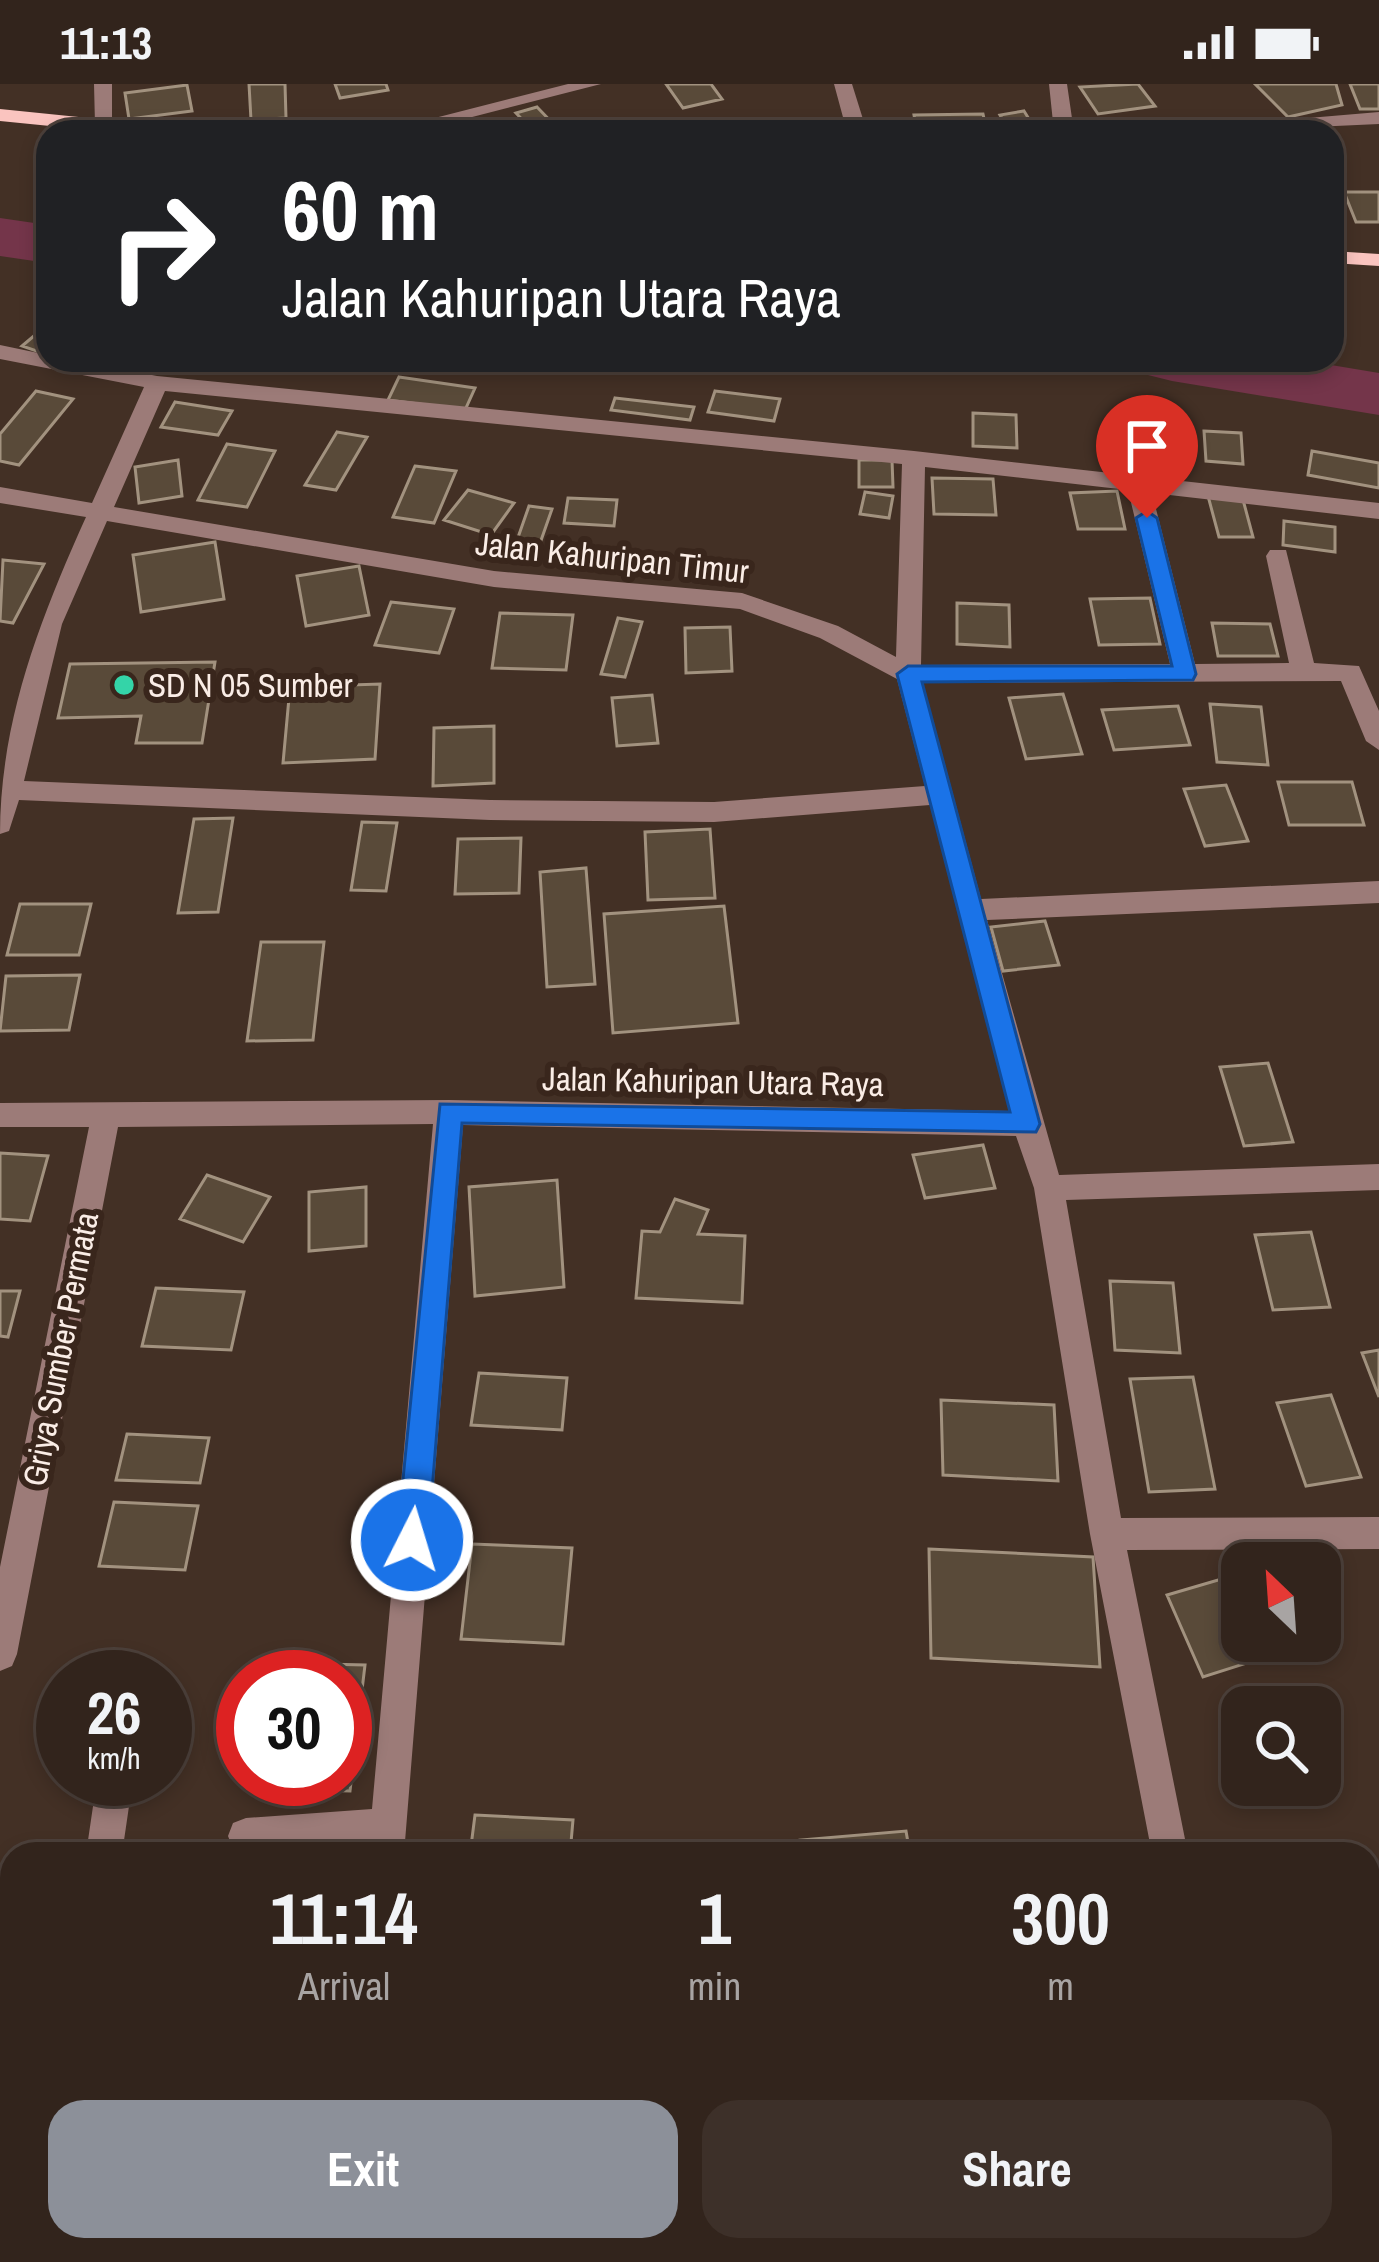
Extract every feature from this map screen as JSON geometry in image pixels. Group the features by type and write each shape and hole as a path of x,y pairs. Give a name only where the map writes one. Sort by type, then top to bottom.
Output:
{"main road":[{"path":"0,115 52,120"},
{"path":"1344,257 1379,260"}],"street":[{"path":"103,84 105,120"},
{"path":"440,120 592,84"},
{"path":"843,84 854,120"},
{"path":"1058,84 1062,120"},
{"path":"1344,121 1379,118"},
{"path":"0,352 36,359"},
{"path":"102,372 158,383 914,458 1379,511"},
{"path":"0,824 43,646 158,383"},
{"path":"914,458 908,674 968,910 1049,1188 1108,1534 1168,1842"},
{"path":"1138,482 1185,674"},
{"name":"Jalan Kahuripan Timur","path":"0,496 494,580 742,601 829,632 908,674 1379,672"},
{"path":"1278,556 1304,673"},
{"path":"1350,672 1379,741"},
{"path":"10,790 490,810 692,812 938,795"},
{"path":"968,910 1379,892"},
{"path":"246,1837 387,1840 449,1112"},
{"name":"Jalan Kahuripan Utara Raya","path":"0,1115 449,1112 1027,1124"},
{"name":"Griya Sumber Permata","path":"0,1654 106,1115"},
{"path":"1049,1188 1379,1177"},
{"path":"1108,1534 1379,1533"},
{"path":"106,1842 112,1806"}],"building":[{"path":"249,84 285,84 286,118 251,120"},
{"path":"335,84 386,84 388,90 340,98"},
{"path":"666,84 711,84 722,99 683,108"},
{"path":"1138,84 1155,106 1098,114 1080,87"},
{"path":"1255,84 1336,84 1342,105 1288,117"},
{"path":"1350,84 1379,84 1379,109 1360,109"},
{"path":"187,85 192,111 129,119 125,93"},
{"path":"537,107 549,120 523,120 516,113"},
{"path":"1024,111 1030,120 1003,120 1000,115"},
{"path":"983,114 984,120 915,120 914,115"},
{"path":"1344,192 1379,192 1379,222 1356,222"},
{"path":"36,334 36,351 22,346"},
{"path":"399,377 475,388 465,410 388,400"},
{"path":"36,391 73,399 19,465 0,461 0,434"},
{"path":"715,391 780,399 774,421 708,412"},
{"path":"615,398 694,407 690,420 611,410"},
{"path":"175,402 232,411 218,435 161,427"},
{"path":"973,413 1016,415 1017,448 973,446"},
{"path":"1204,431 1241,433 1243,464 1206,461"},
{"path":"337,432 367,437 336,490 305,485"},
{"path":"227,444 275,451 247,507 198,500"},
{"path":"1312,451 1379,463 1379,488 1308,475"},
{"path":"178,460 182,496 139,503 135,467"},
{"path":"859,460 892,460 893,487 859,487"},
{"path":"415,466 456,471 434,523 393,517"},
{"path":"932,478 993,479 996,515 934,514"},
{"path":"468,490 514,503 491,535 444,520"},
{"path":"1117,491 1125,529 1078,529 1070,493"},
{"path":"865,492 893,496 889,518 860,514"},
{"path":"1208,496 1242,496 1253,537 1219,537"},
{"path":"568,498 617,500 614,526 564,523"},
{"path":"529,506 552,509 538,549 515,546"},
{"path":"1284,521 1335,527 1335,552 1283,545"},
{"path":"215,542 224,599 141,612 133,555"},
{"path":"3,560 44,564 13,623 0,621"},
{"path":"359,566 369,615 306,626 297,576"},
{"path":"1150,598 1160,644 1099,645 1090,599"},
{"path":"391,602 454,609 439,653 375,645"},
{"path":"957,603 1009,605 1010,647 957,644"},
{"path":"500,613 573,615 566,670 492,668"},
{"path":"618,618 642,622 625,677 601,674"},
{"path":"1212,623 1270,624 1278,656 1218,656"},
{"path":"730,627 732,671 686,673 685,628"},
{"path":"215,662 202,743 136,743 141,716 58,718 70,664"},
{"path":"380,684 375,759 283,763 290,687"},
{"path":"1063,694 1082,754 1026,759 1009,698"},
{"path":"652,695 658,743 617,746 612,698"},
{"path":"1210,704 1261,707 1268,765 1217,762"},
{"path":"1178,706 1190,745 1114,750 1102,710"},
{"path":"494,726 494,783 433,786 434,728"},
{"path":"1278,782 1352,782 1364,825 1289,825"},
{"path":"1226,785 1248,841 1205,846 1184,789"},
{"path":"233,818 218,912 178,913 194,819"},
{"path":"362,822 397,823 386,891 351,890"},
{"path":"710,829 715,898 648,900 645,832"},
{"path":"521,838 519,893 455,894 458,839"},
{"path":"586,868 595,984 547,987 540,872"},
{"path":"20,904 91,904 79,955 7,955"},
{"path":"724,906 738,1023 613,1033 604,914"},
{"path":"1045,921 1059,965 1003,971 991,927"},
{"path":"261,942 324,942 313,1040 247,1041"},
{"path":"80,975 69,1030 0,1031 6,976"},
{"path":"1268,1063 1293,1142 1244,1146 1220,1067"},
{"path":"983,1145 995,1188 925,1198 913,1155"},
{"path":"0,1153 48,1156 30,1221 0,1219"},
{"path":"207,1175 270,1197 243,1242 180,1219"},
{"path":"557,1180 564,1287 475,1296 469,1187"},
{"path":"366,1187 366,1246 309,1251 309,1192"},
{"path":"675,1199 708,1210 698,1234 745,1236 742,1303 636,1298 642,1231 660,1232"},
{"path":"1311,1232 1330,1307 1273,1310 1255,1235"},
{"path":"1110,1281 1173,1283 1180,1353 1115,1350"},
{"path":"156,1288 244,1292 231,1350 142,1346"},
{"path":"0,1291 20,1291 8,1337 0,1336"},
{"path":"1379,1350 1379,1397 1362,1353"},
{"path":"479,1373 567,1378 562,1430 471,1425"},
{"path":"1193,1377 1215,1489 1149,1492 1130,1379"},
{"path":"1331,1395 1361,1477 1306,1486 1277,1403"},
{"path":"941,1400 1054,1405 1058,1481 943,1475"},
{"path":"127,1434 209,1438 200,1483 116,1480"},
{"path":"114,1502 198,1506 185,1570 99,1566"},
{"path":"472,1544 572,1548 563,1644 461,1639"},
{"path":"929,1549 1093,1557 1100,1667 931,1658"},
{"path":"1221,1579 1221,1662 1250,1662 1203,1677 1167,1595"},
{"path":"475,1815 573,1820 571,1842 472,1842"},
{"path":"906,1831 908,1842 800,1842"}],"waterway":[{"path":"0,237 36,242"},
{"path":"1245,372 1379,394"}],"place":[{"name":"SD N 05 Sumber","path":"124,685"}],"route":[{"path":"412,1540 449,1112 1027,1124 908,674 1185,674 1147,518"}]}
